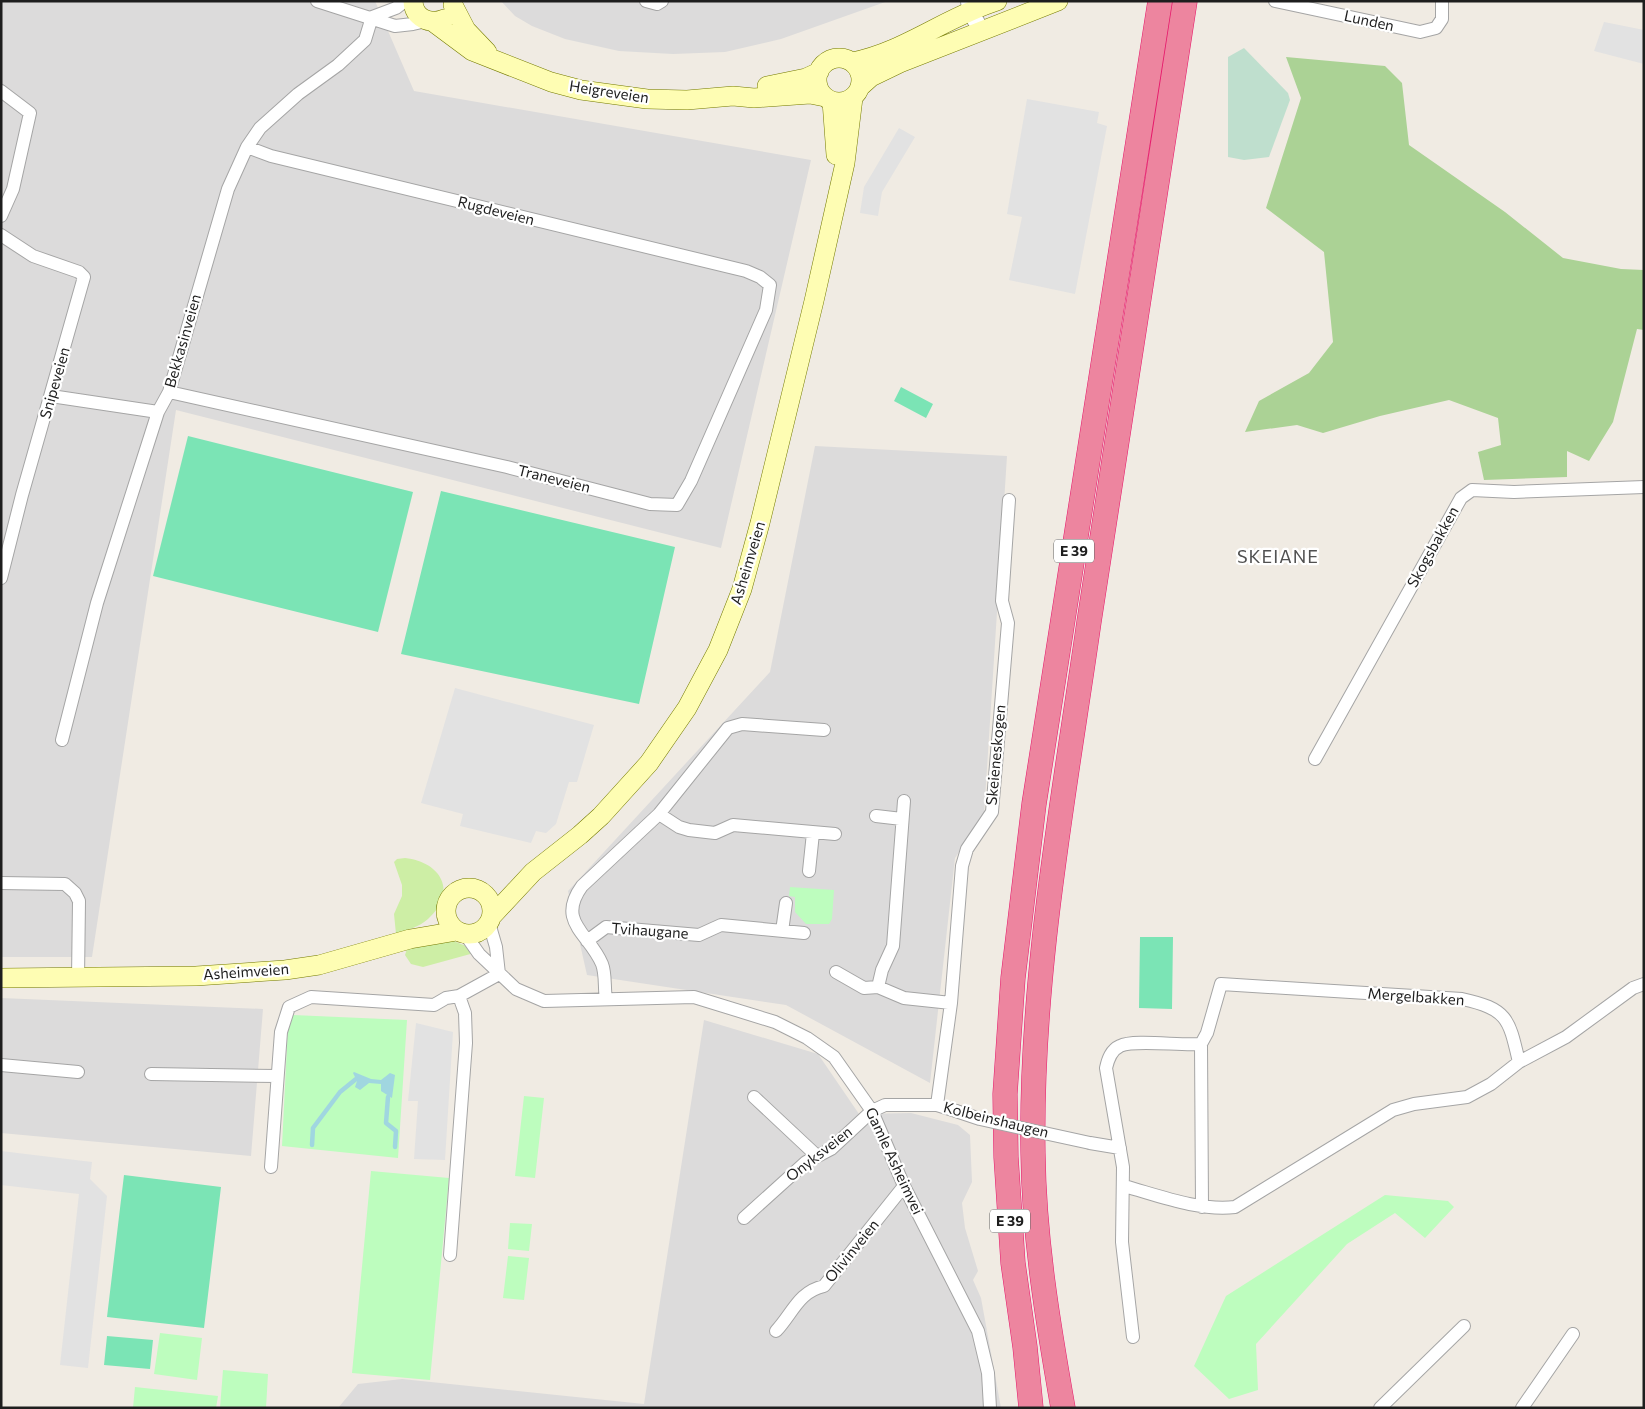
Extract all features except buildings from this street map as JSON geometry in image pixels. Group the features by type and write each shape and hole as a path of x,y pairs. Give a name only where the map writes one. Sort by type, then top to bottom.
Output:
{"highway":[{"name":"E 39","path":"1063,1408 1041,1279 1033,1155 1033,1093 1040,983 1062,810 1112,469 1185,2"},
{"name":"E 39","path":"1031,1408 1025,1347 1013,1263 1006,1157 1005,1094 1013,978 1034,804 1159,5"},
{"path":"1041,1279 1055,1297 1061,1342 1075,1408"},
{"name":"E 39","path":"1025,1347 1038,1408"}],"main road":[{"name":"Heigreveien","path":"413,1 417,14 465,46 551,82 612,96 687,100 733,96 754,98 810,94 828,99"},
{"path":"857,92 860,73 852,62 846,59 833,59 822,66 817,85 828,99 846,101 857,92 882,71 981,30 1058,1"},
{"name":"Heigreveien","path":"430,21 448,15 453,3"},
{"name":"Heigreveien","path":"453,3 466,30 491,57"},
{"path":"852,62 893,50 982,4"},
{"name":"Heigreveien","path":"733,96 756,88 806,78 819,72"},
{"name":"Asheimveien","path":"490,920 533,872 580,835 624,792 649,763 687,708 718,650 742,589 760,523 814,301 845,163 857,92"},
{"name":"Asheimveien","path":"828,99 838,188"},
{"name":"Asheimveien","path":"481,892 533,872"},
{"path":"469,888 481,892 491,904 490,920 481,931 461,933 448,922 447,904 454,893 469,888"},
{"name":"Asheimveien","path":"410,939 446,913"},
{"name":"Asheimveien","path":"1,978 196,976 285,970 328,963 410,939 461,933"}],"street":[{"path":"317,1 395,26 430,21"},
{"path":"372,18 396,8 404,1"},
{"path":"646,1 658,4 662,1"},
{"name":"Lunden","path":"1275,1 1420,32 1436,28 1442,19 1442,1"},
{"path":"981,30 982,4"},
{"name":"Bekkasinveien","path":"62,740 96,603 158,412 169,392 228,189 247,147 260,128 298,94 338,65 365,40 372,18"},
{"path":"1,91 30,113 13,189 1,216"},
{"name":"Rugdeveien","path":"247,147 271,156 746,271"},
{"name":"Snipeveien","path":"1,235 33,256 79,272 84,277 22,495 1,578"},
{"name":"Traneveien","path":"169,392 508,468 650,504 677,505 691,481 766,310 770,285 760,277 746,271"},
{"path":"51,396 158,412"},
{"name":"Skogsbakken","path":"1315,758 1461,498 1472,490 1514,492 1644,487"},
{"name":"Skeieneskogen","path":"937,1105 952,1003 962,866 967,850 992,812 1008,623 1002,601 1010,500"},
{"name":"Tvihaugane","path":"606,999 602,965 571,916 574,896 582,886 659,814 728,728 742,724 824,730"},
{"path":"878,987 882,970 893,946 904,801"},
{"path":"659,814 679,827 715,833 733,825 835,834"},
{"path":"876,816 902,819"},
{"path":"809,871 813,833"},
{"path":"1,883 65,884 75,893 79,901 78,978"},
{"path":"782,931 786,903"},
{"path":"271,1167 281,1032 289,1007 311,997 434,1005 446,998 459,996 499,974 496,946 490,920"},
{"name":"Tvihaugane","path":"587,941 606,927 700,934 721,925 804,933"},
{"name":"Gamle Asheimvei","path":"461,933 479,954 516,989 544,1001 694,998 775,1022 807,1038 834,1057 872,1111 904,1186 978,1331 988,1373 990,1408"},
{"path":"836,972 864,988 878,987 904,998 952,1003"},
{"name":"Mergelbakken","path":"1201,1044 1207,1033 1221,984 1462,999 1485,1004 1499,1011 1511,1029 1518,1062"},
{"path":"1124,1186 1216,1210 1235,1208 1393,1110 1414,1104 1467,1097 1491,1084 1518,1062 1566,1037 1633,988 1644,984"},
{"path":"450,1255 466,1043 465,1013 459,996"},
{"path":"1133,1337 1122,1242 1124,1186 1120,1148 1106,1068 1109,1055 1118,1046 1128,1044 1183,1046 1201,1044 1202,1207"},
{"path":"1,1065 78,1072"},
{"path":"151,1074 277,1076"},
{"path":"754,1097 817,1156"},
{"name":"Kolbeinshaugen","path":"872,1111 885,1105 937,1105 980,1119 1120,1148"},
{"name":"Onyksveien","path":"744,1218 806,1162 831,1149 872,1111"},
{"name":"Olivinveien","path":"776,1331 795,1303 808,1291 824,1286 904,1186"},
{"path":"1380,1408 1464,1326"},
{"path":"1522,1408 1573,1334"}],"shaded area":[{"path":"1,1 375,1 414,91 811,160 721,548 176,410 92,957 1,957"},
{"path":"501,1 888,1 781,39 725,52 673,54 619,51 565,39 532,26 515,16"},
{"path":"1604,22 1644,30 1644,64 1594,51"},
{"path":"1027,99 1099,112 1097,123 1107,126 1075,294 1009,280 1022,217 1007,214"},
{"path":"899,128 915,137 882,192 878,216 860,213 864,187"},
{"path":"815,446 1007,456 984,815 955,858 930,1083 786,1005 587,975 568,891 770,672"},
{"path":"455,688 594,725 577,782 569,782 556,824 546,833 536,831 531,843 460,826 463,814 421,803"},
{"path":"1,998 263,1009 251,1156 1,1133"},
{"path":"704,1020 818,1054 859,1114 911,1113 958,1125 970,1135 972,1182 962,1203 965,1228 978,1271 973,1280 981,1298 1001,1408 338,1408 358,1384 402,1379 644,1404"},
{"path":"416,1023 453,1032 445,1160 414,1159 418,1101 408,1101"},
{"path":"1,1151 92,1162 90,1179 107,1196 88,1368 60,1365 79,1194 1,1185"}],"green space":[{"path":"1244,48 1288,93 1290,100 1269,157 1244,160 1228,157 1228,57"},
{"path":"1286,57 1385,66 1402,83 1409,145 1505,212 1563,258 1621,269 1644,270 1644,330 1637,329 1613,422 1589,461 1567,451 1567,477 1484,480 1478,452 1501,445 1498,418 1449,400 1380,416 1323,433 1297,425 1245,432 1259,401 1309,373 1333,342 1324,252 1266,208 1301,98"},
{"path":"901,387 933,404 926,418 894,401"},
{"path":"188,436 413,492 378,632 153,576"},
{"path":"441,491 675,547 639,704 401,654"},
{"path":"405,858 418,861 436,872 442,880 444,889 437,909 428,919 417,926 396,934 394,914 402,896 402,885 394,862 397,859"},
{"path":"790,887 834,890 832,919 829,924 806,924 795,912 795,897 789,896"},
{"path":"1140,937 1173,937 1172,1009 1139,1008"},
{"path":"451,940 466,946 474,953 423,967 411,964 405,955 407,949"},
{"path":"293,1015 407,1020 398,1158 282,1146 288,1026"},
{"path":"524,1096 544,1098 535,1178 515,1176"},
{"path":"371,1171 449,1178 430,1380 352,1373"},
{"path":"124,1175 221,1187 204,1328 107,1317"},
{"path":"1385,1195 1448,1201 1454,1207 1425,1238 1395,1213 1347,1244 1256,1344 1258,1390 1229,1399 1194,1366 1226,1296"},
{"path":"510,1223 532,1224 529,1251 508,1249"},
{"path":"508,1256 529,1258 524,1300 503,1298"},
{"path":"160,1333 202,1338 197,1380 154,1374"},
{"path":"107,1336 153,1340 150,1369 104,1365"},
{"path":"223,1370 268,1374 266,1408 220,1408"},
{"path":"135,1387 218,1396 216,1408 133,1408"}],"water":[{"path":"354,1072 371,1079 381,1080 390,1073 395,1075 392,1098 381,1091 381,1084 369,1083 360,1090 355,1087 357,1081"}],"waterway":[{"path":"312,1145 313,1128 340,1092 356,1079"},
{"path":"388,1097 386,1123 396,1131 395,1147"}],"district":[{"name":"SKEIANE","path":"1278,557"}]}
